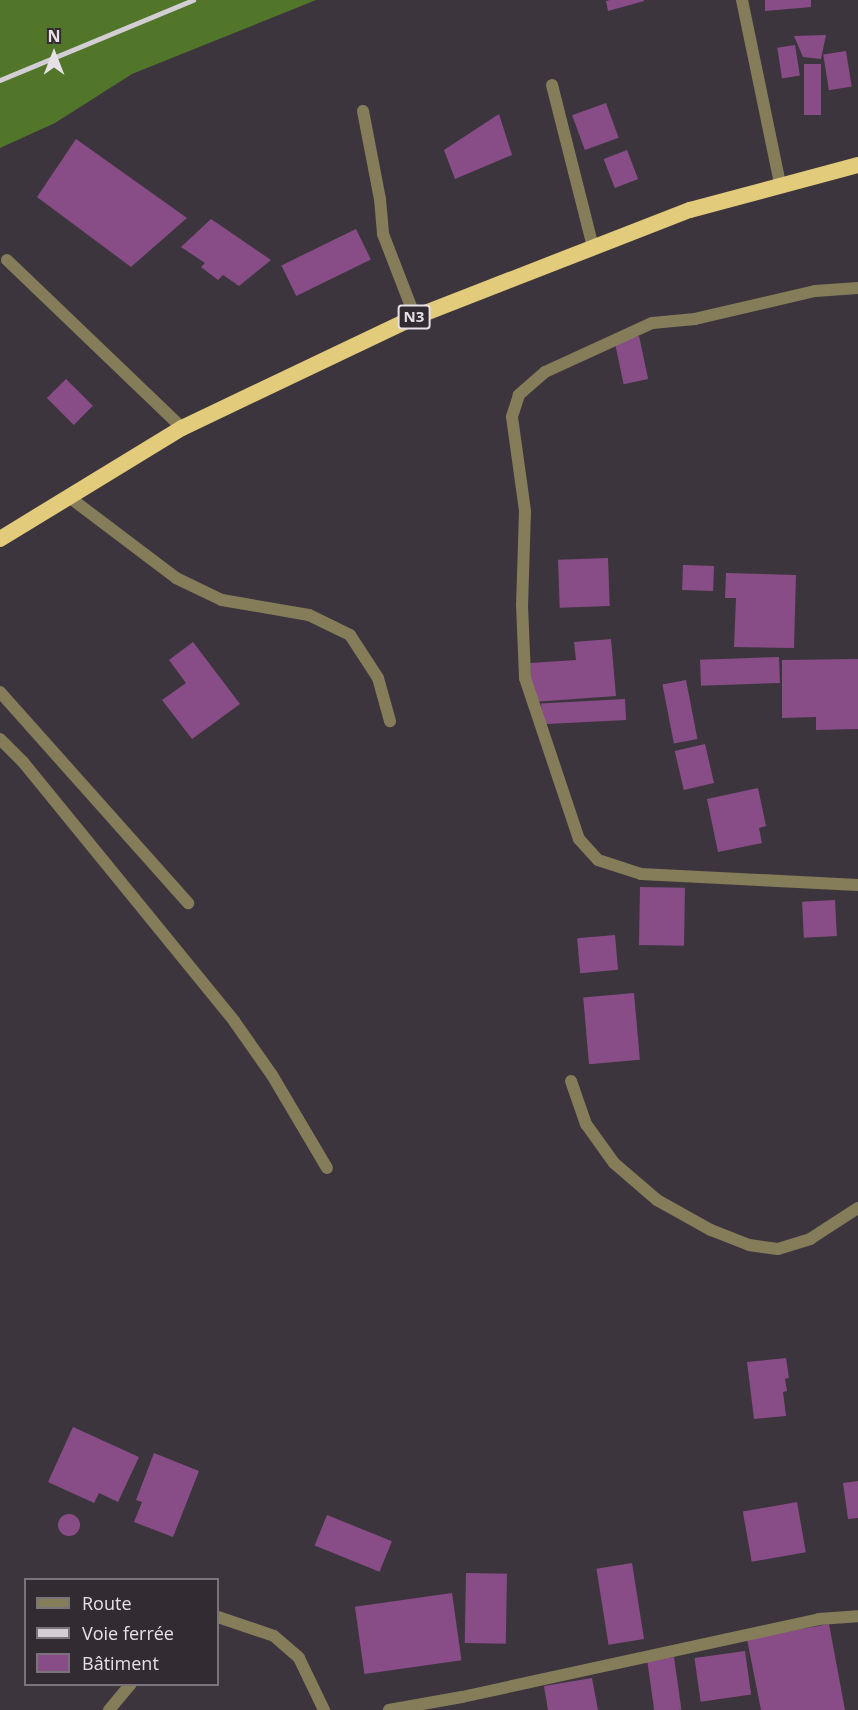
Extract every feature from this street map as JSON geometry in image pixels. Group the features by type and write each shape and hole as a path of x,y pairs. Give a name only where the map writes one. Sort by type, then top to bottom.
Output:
{"highway":[{"name":"N3","path":"0,539 182,428 415,317 690,210 780,184 858,165"}],"street":[{"path":"742,0 780,184"},
{"path":"552,85 593,247"},
{"path":"363,111 380,199 383,234 415,317"},
{"path":"7,260 182,428"},
{"path":"858,288 815,291 695,319 652,323 545,372 519,395 512,417 525,511 522,604 525,678 579,839 598,860 641,874 858,885"},
{"path":"69,497 176,578 222,600 309,615 350,635 378,678 390,722"},
{"path":"0,692 188,903"},
{"path":"0,739 22,762 234,1021 272,1075 327,1168"},
{"path":"571,1081 586,1124 614,1163 657,1200 711,1230 749,1245 778,1249 810,1239 858,1208"},
{"path":"389,1710 462,1697 819,1619 858,1616"},
{"path":"219,1617 274,1636 299,1658 324,1710"},
{"path":"109,1710 129,1686"}],"green space":[{"path":"0,0 316,0 132,74 55,123 0,148"}],"building":[{"path":"765,0 811,0 811,7 765,11"},
{"path":"606,1 644,1 608,11"},
{"path":"826,35 821,59 803,57 794,36"},
{"path":"795,45 800,76 782,78 777,48"},
{"path":"846,51 852,87 829,90 823,55"},
{"path":"804,64 821,64 821,115 804,115"},
{"path":"606,103 619,138 585,150 572,115"},
{"path":"499,114 512,155 455,179 444,150"},
{"path":"76,139 187,218 131,267 37,197"},
{"path":"627,150 638,179 615,188 604,159"},
{"path":"211,219 271,260 239,286 223,275 218,280 201,267 205,263 181,247"},
{"path":"356,229 371,260 296,296 281,265"},
{"path":"639,336 648,379 624,384 615,341"},
{"path":"66,379 93,406 74,425 47,398"},
{"path":"608,558 610,606 560,608 558,560"},
{"path":"683,565 714,566 713,591 682,590"},
{"path":"726,573 796,575 794,648 734,647 736,598 725,598"},
{"path":"611,639 616,696 533,702 530,663 576,660 574,642"},
{"path":"193,642 240,704 192,739 162,700 186,683 169,660"},
{"path":"779,657 780,683 701,686 700,660"},
{"path":"858,659 858,729 816,730 816,717 782,718 782,660"},
{"path":"686,680 697,739 674,743 662,685"},
{"path":"625,699 626,720 542,724 541,703"},
{"path":"705,744 714,783 684,790 675,751"},
{"path":"758,788 766,826 759,828 762,843 718,852 707,799"},
{"path":"640,887 685,888 684,946 639,945"},
{"path":"835,900 837,936 804,938 802,902"},
{"path":"615,935 618,970 580,973 577,938"},
{"path":"634,993 640,1060 589,1064 583,997"},
{"path":"786,1358 789,1378 785,1379 787,1391 783,1392 786,1416 754,1419 747,1362"},
{"path":"73,1427 139,1457 118,1502 99,1493 94,1503 48,1482"},
{"path":"154,1453 199,1471 173,1537 134,1522 142,1502 136,1500"},
{"path":"858,1481 858,1518 848,1519 843,1483"},
{"path":"797,1502 806,1552 752,1562 743,1512"},
{"path":"69,1514 77,1517 80,1525 77,1533 69,1536 61,1533 58,1525 61,1517"},
{"path":"327,1515 392,1541 380,1572 315,1546"},
{"path":"632,1563 644,1639 608,1645 596,1569"},
{"path":"466,1573 507,1574 506,1644 465,1643"},
{"path":"452,1593 461,1660 364,1674 355,1607"},
{"path":"829,1624 845,1710 761,1710 747,1639"},
{"path":"745,1651 751,1695 701,1702 694,1658"},
{"path":"674,1657 681,1709 654,1710 647,1661"},
{"path":"592,1678 598,1710 548,1710 544,1686"}],"railway":[{"path":"0,80 193,0"}]}
